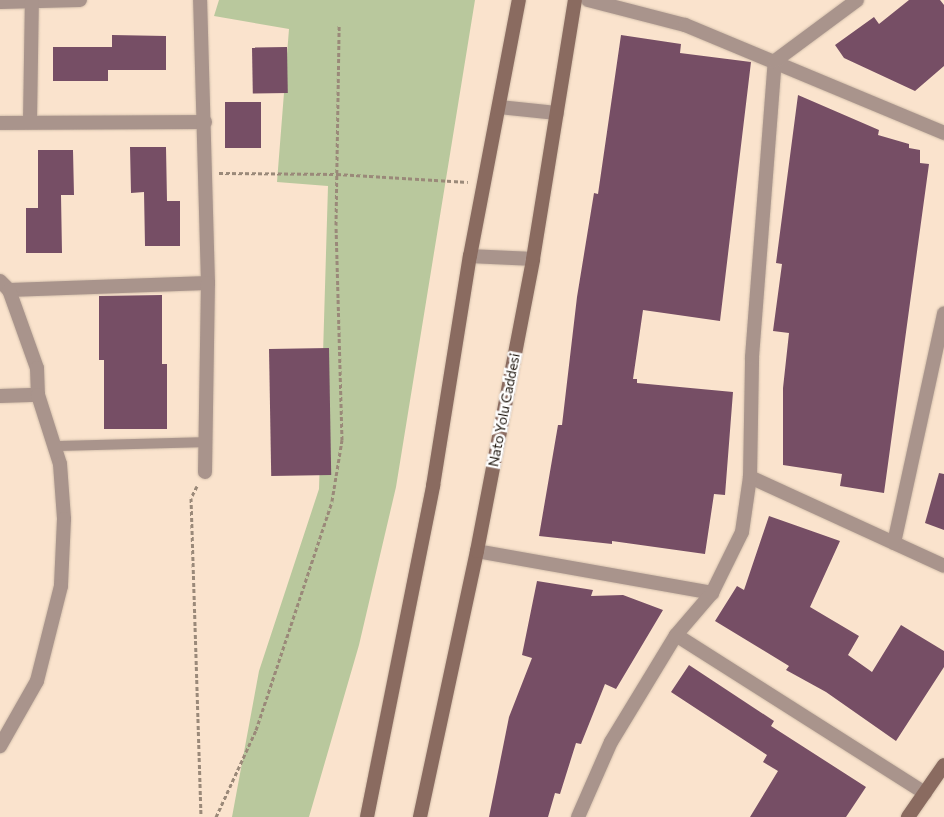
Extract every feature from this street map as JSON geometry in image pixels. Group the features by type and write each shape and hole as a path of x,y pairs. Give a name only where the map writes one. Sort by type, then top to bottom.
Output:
{"main road":[{"path":"367,817 433,486 470,256 519,0"},
{"name":"Nato Yolu Caddesi","path":"420,817 477,551 533,259 575,0"},
{"path":"908,817 944,765"}],"street":[{"path":"0,2 80,0"},
{"path":"200,0 205,122 208,283 205,472"},
{"path":"588,0 685,25 944,132"},
{"path":"578,817 611,742 676,635 712,592 742,532 750,477 752,357 774,61 857,0"},
{"path":"30,121 32,1"},
{"path":"499,107 557,113"},
{"path":"0,123 30,121 205,122"},
{"path":"470,256 533,259"},
{"path":"0,746 37,681 61,586 64,519 60,464 38,395 37,368 4,286 208,283"},
{"path":"894,543 944,313"},
{"path":"0,396 38,395"},
{"path":"750,477 944,566"},
{"path":"477,551 712,592"},
{"path":"676,635 925,793"}],"lane":[{"path":"54,446 205,442"}],"path":[{"path":"216,817 256,730 332,501 342,440 337,174 339,25"},
{"path":"206,172 337,174 484,183"},
{"path":"201,817 191,498 205,472"}],"green space":[{"path":"219,0 475,0 396,487 359,645 309,817 232,817 259,671 319,489 328,186 277,182 289,29 214,16"}],"building":[{"path":"909,0 940,0 944,5 944,66 915,91 844,58 835,45 874,17 879,24"},
{"path":"112,35 166,36 166,70 108,70 108,81 53,81 53,47 112,47"},
{"path":"621,35 681,44 680,53 751,62 720,321 643,310 633,379 637,379 637,383 733,392 725,495 714,494 705,554 612,541 612,544 539,536 558,425 562,425 577,297 594,193 598,194"},
{"path":"287,47 288,93 253,94 252,48"},
{"path":"798,95 879,130 878,135 909,144 909,148 920,150 920,163 929,164 884,493 840,486 842,474 783,465 783,388 789,333 773,331 782,264 776,263"},
{"path":"225,102 261,102 261,148 225,148"},
{"path":"130,147 166,147 167,201 180,201 180,246 145,246 144,192 131,193"},
{"path":"38,150 73,150 74,195 61,195 62,253 26,253 26,208 38,208"},
{"path":"162,295 162,364 167,364 167,429 104,429 104,360 99,360 99,296"},
{"path":"329,348 331,475 271,476 269,349"},
{"path":"939,473 944,474 944,530 925,523"},
{"path":"769,516 840,541 810,607 859,636 848,655 872,672 901,625 944,651 944,667 896,741 826,692 786,670 789,666 715,621 737,586 744,590"},
{"path":"537,581 593,590 591,596 623,595 663,610 616,689 605,684 581,744 576,743 560,794 555,793 548,817 489,817 509,717 532,658 522,655"},
{"path":"689,665 774,721 771,726 866,787 846,817 750,817 778,771 763,762 767,755 671,692"}]}
